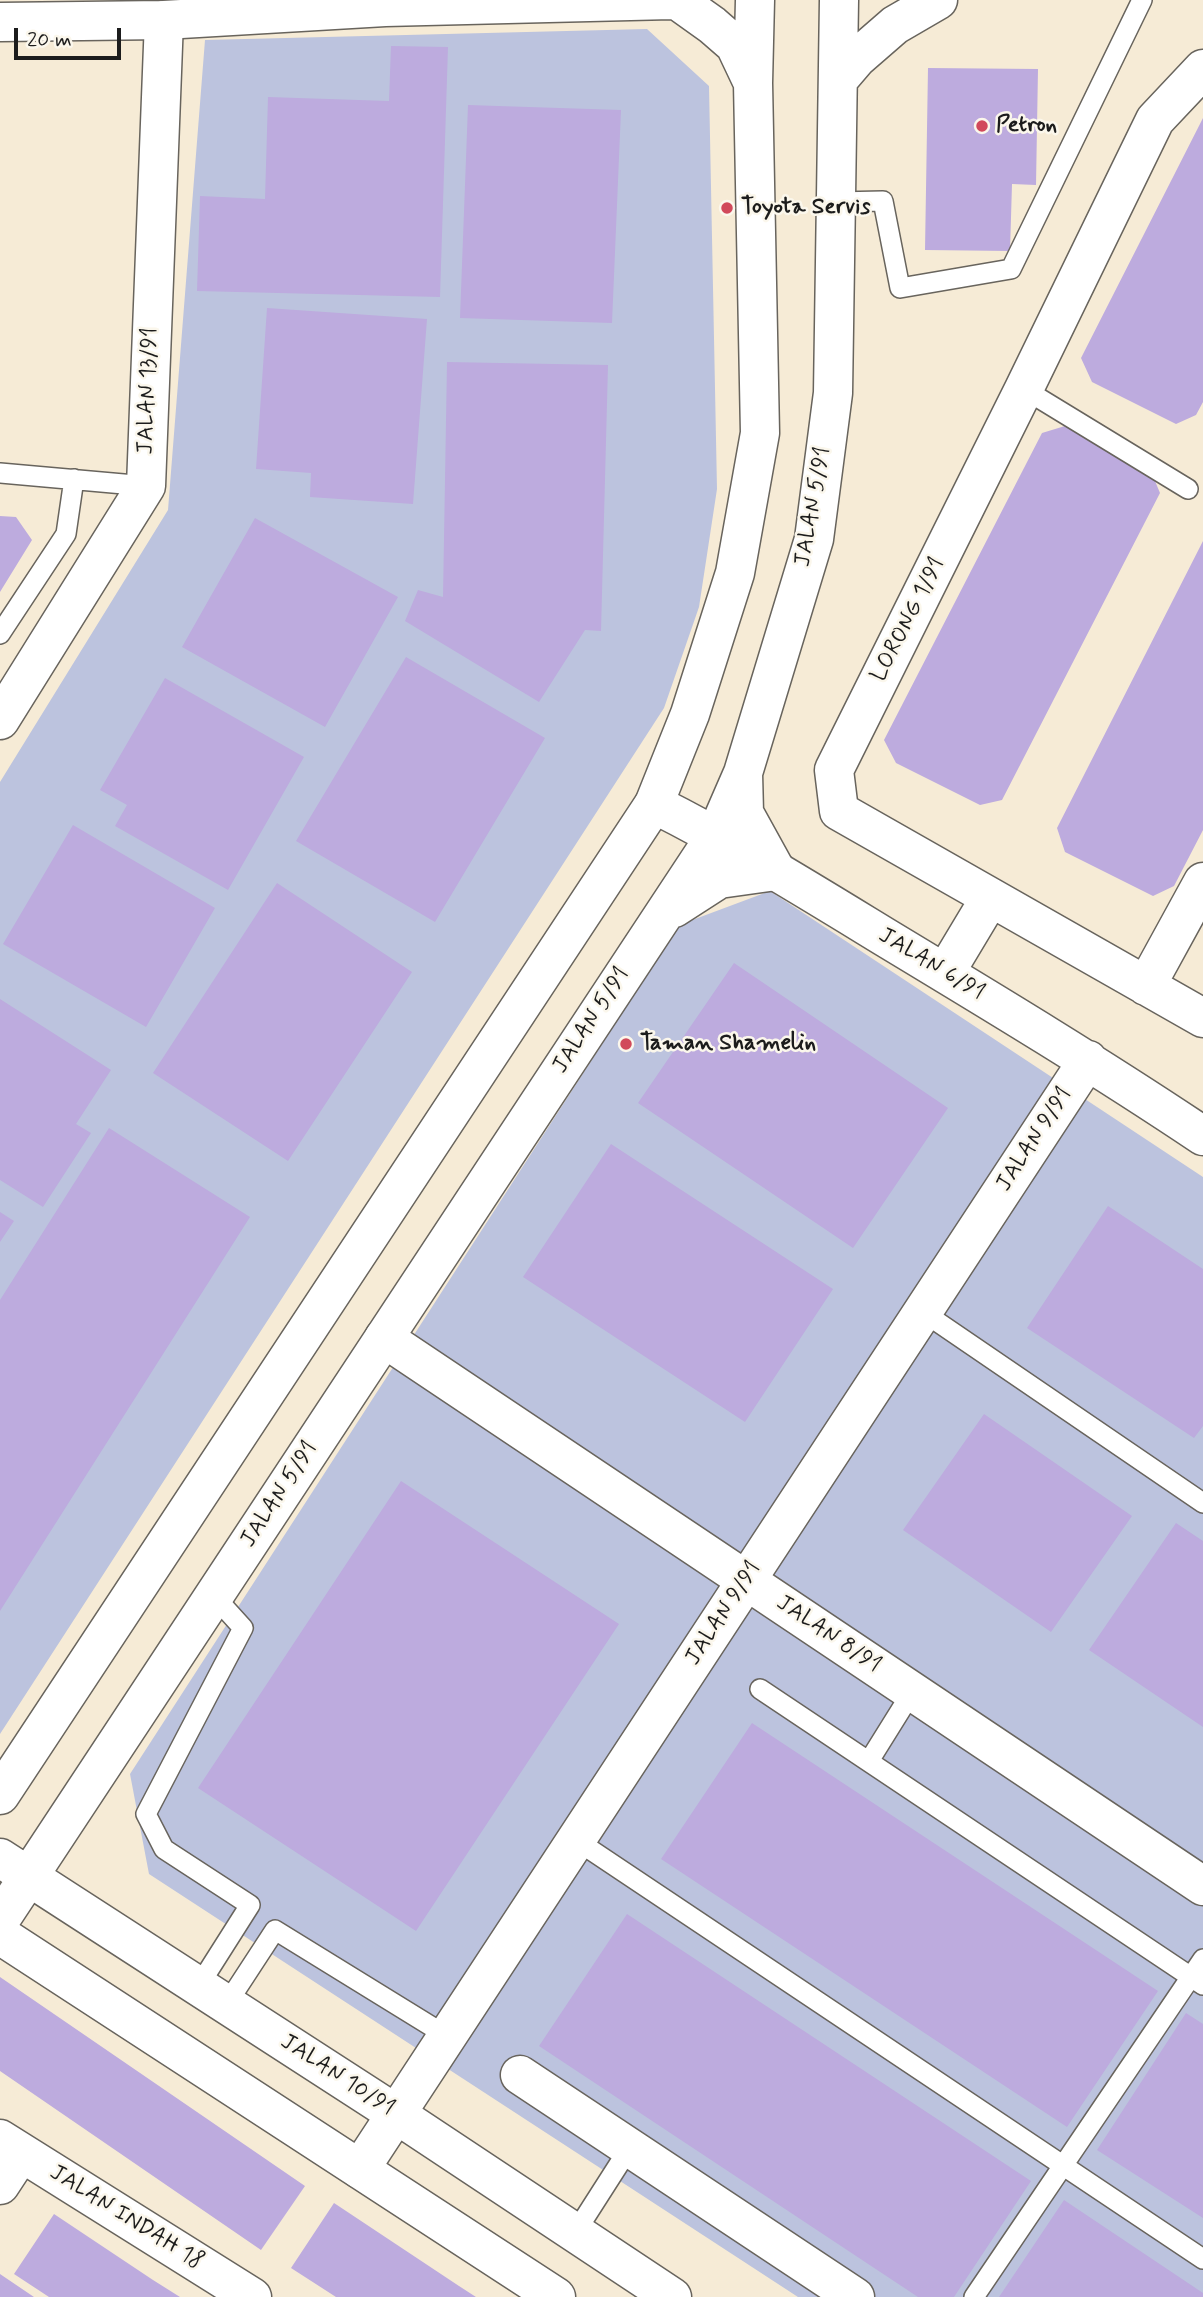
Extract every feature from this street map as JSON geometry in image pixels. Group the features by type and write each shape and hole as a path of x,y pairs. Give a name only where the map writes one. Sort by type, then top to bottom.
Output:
{"street":[{"path":"0,22 164,20 428,4 671,0"},
{"path":"677,0 712,25 735,46 753,83"},
{"path":"0,1795 653,804 690,713 735,573 760,433 753,83 755,0"},
{"name":"JALAN 5/91","path":"0,1920 14,1867 214,1596 716,835 743,773 814,539 833,393 839,0"},
{"path":"839,79 895,25 938,0"},
{"name":"JALAN 13/91","path":"0,720 146,486 164,20"},
{"name":"LORONG 1/91","path":"1203,69 1155,120 834,770 839,811 1203,1018"},
{"path":"663,915 719,879 776,871 744,813 743,773"},
{"name":"JALAN 6/91","path":"653,804 716,835 945,973 1088,1060 1203,1136"},
{"path":"1146,986 1203,882"},
{"path":"945,973 990,898"},
{"name":"JALAN 9/91","path":"360,2169 1088,1060"},
{"name":"JALAN 8/91","path":"384,1338 1203,1886"},
{"name":"JALAN 10/91","path":"14,1867 396,2114 672,2297"},
{"path":"0,1935 556,2297"},
{"path":"520,2075 855,2297"},
{"path":"0,2185 10,2146"},
{"name":"JALAN INDAH 18","path":"10,2146 252,2297"}],"lane":[{"path":"836,202 883,201 900,288 1011,269 1142,0"},
{"path":"1024,389 1188,489"},
{"path":"0,473 146,486"},
{"path":"0,634 66,534 74,479"},
{"path":"923,1311 1203,1503"},
{"path":"212,1996 250,1905 164,1849 146,1814 243,1628 214,1596"},
{"path":"760,1689 1197,1981"},
{"path":"869,1761 912,1692"},
{"path":"576,1840 1203,2259"},
{"path":"212,1996 275,1930 447,2036"},
{"path":"974,2297 1063,2166 1197,1981 1203,1959"},
{"path":"575,2233 630,2147"}],"shaded area":[{"path":"647,29 709,86 717,489 699,607 664,708 0,1734 0,782 168,510 205,40"},
{"path":"770,891 1203,1177 1203,2297 798,2297 149,1874 130,1774 679,925"}],"building":[{"path":"391,46 448,47 440,297 197,291 200,196 265,199 268,97 389,101"},
{"name":"Petron","path":"928,68 1038,69 1036,185 1012,184 1010,251 925,250"},
{"path":"468,105 621,110 612,323 460,318"},
{"path":"1203,118 1203,402 1196,415 1176,424 1092,382 1081,358"},
{"path":"267,308 427,319 413,504 310,497 311,473 256,469"},
{"path":"447,362 608,365 601,631 585,630 539,702 405,621 418,590 443,597"},
{"path":"1065,426 1150,469 1160,493 1002,800 980,805 896,763 884,740 1042,433"},
{"path":"0,516 16,517 32,540 0,592"},
{"path":"255,518 398,597 325,727 182,647"},
{"path":"1203,541 1203,830 1174,886 1153,896 1065,852 1057,828"},
{"path":"406,657 545,738 435,922 296,841"},
{"path":"165,678 304,757 228,890 115,826 127,805 100,790"},
{"path":"73,825 215,908 146,1027 3,944"},
{"path":"277,883 412,972 288,1161 153,1073"},
{"path":"734,963 948,1108 853,1248 638,1103"},
{"path":"0,999 111,1070 76,1124 91,1133 43,1207 0,1180"},
{"path":"109,1128 250,1217 0,1611 0,1300"},
{"path":"611,1144 833,1289 745,1422 523,1277"},
{"path":"1108,1206 1203,1269 1203,1426 1194,1438 1027,1328"},
{"path":"0,1212 14,1221 0,1242"},
{"path":"984,1414 1132,1516 1051,1632 903,1530"},
{"path":"401,1481 619,1624 416,1931 198,1788"},
{"path":"1176,1523 1203,1541 1203,1727 1089,1650"},
{"path":"752,1723 1158,1991 1067,2127 661,1859"},
{"path":"627,1914 1031,2181 954,2297 918,2297 539,2046"},
{"path":"0,1977 305,2186 261,2250 0,2071"},
{"path":"1186,2013 1203,2024 1203,2218 1097,2150"},
{"path":"1064,2200 1203,2293 1203,2297 999,2297"},
{"path":"334,2203 476,2297 336,2297 291,2268"},
{"path":"54,2214 180,2297 49,2297 14,2274"},
{"path":"0,2274 34,2297 0,2297"}],"place":[{"name":"Petron","path":"982,126"},
{"name":"Toyota Servis","path":"727,208"},
{"name":"Taman Shamelin","path":"626,1044"}]}
